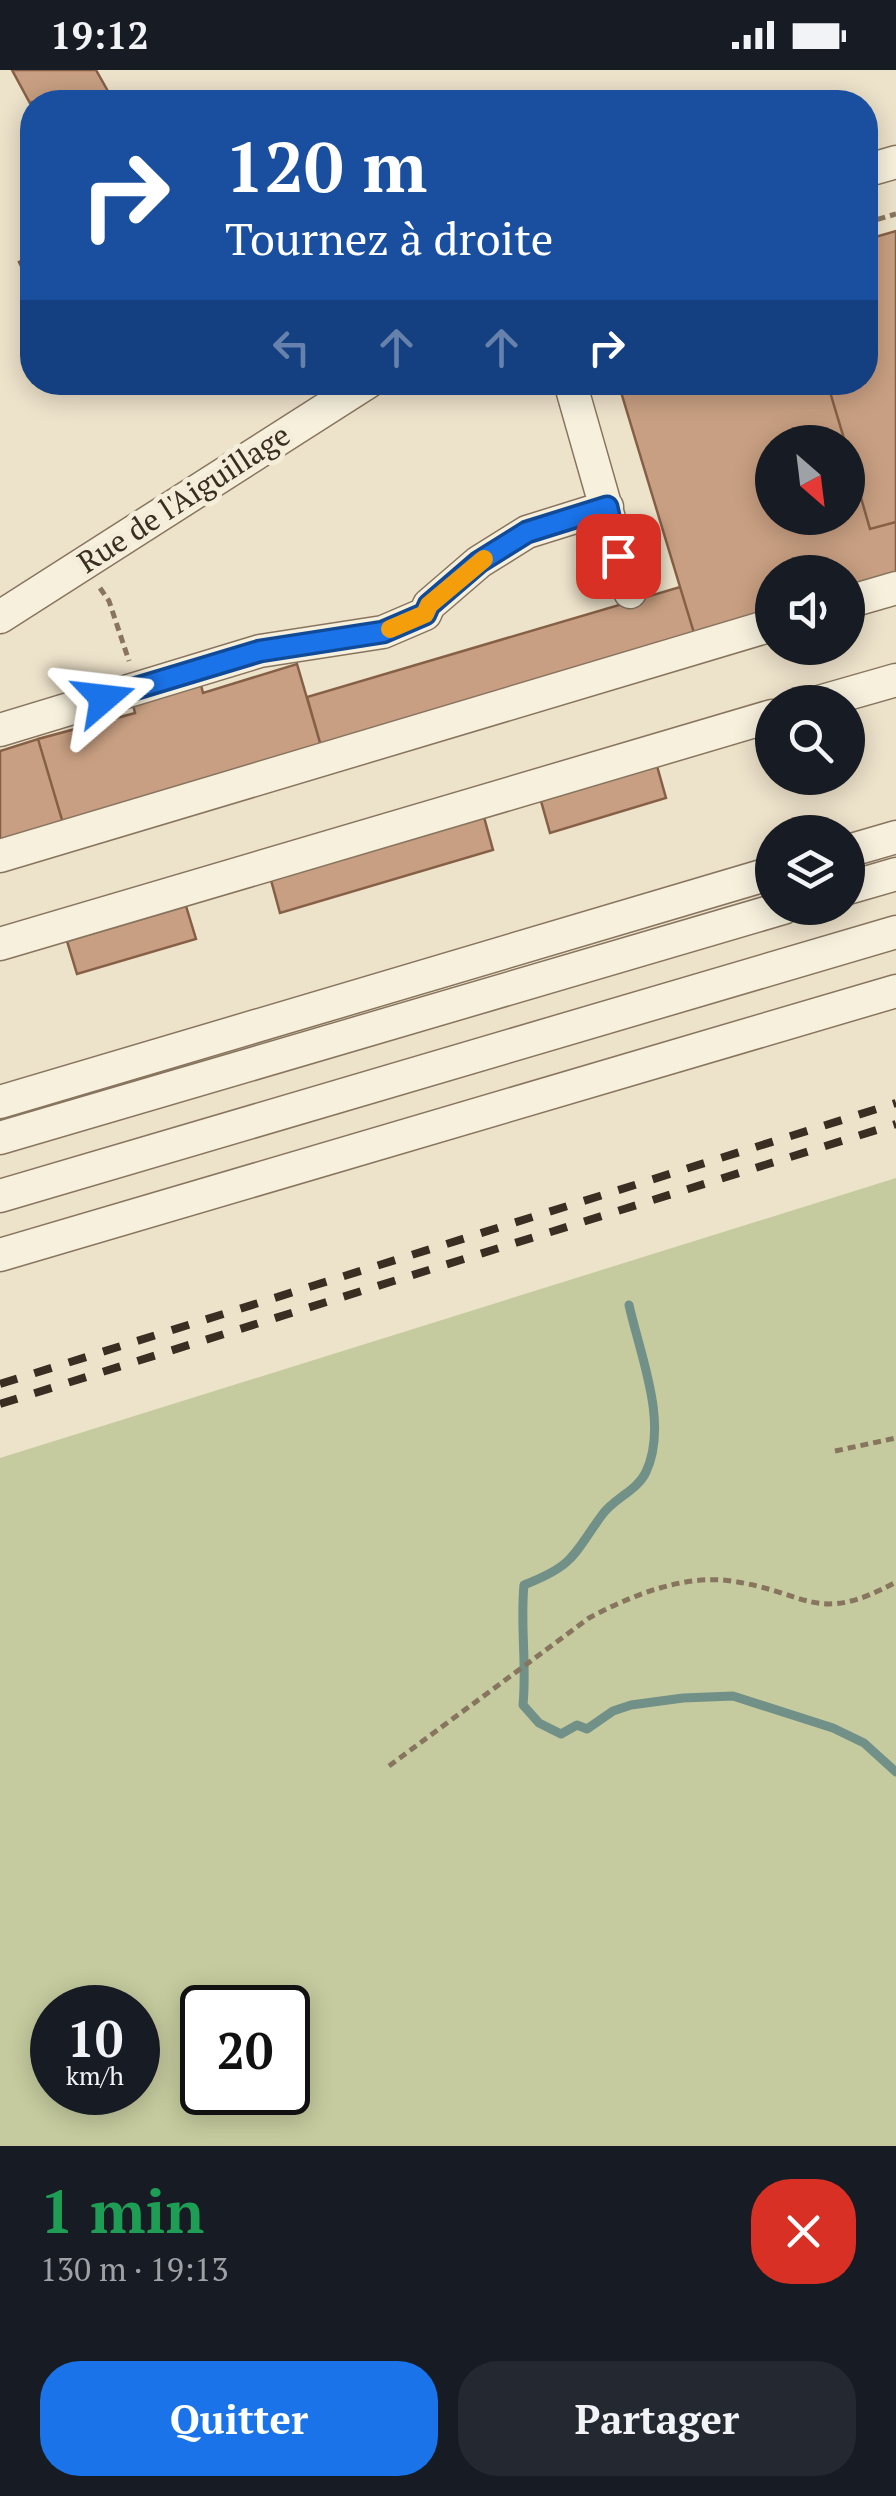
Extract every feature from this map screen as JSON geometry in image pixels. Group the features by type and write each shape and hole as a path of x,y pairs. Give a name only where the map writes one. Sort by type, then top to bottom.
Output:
{"lane":[{"name":"Rue de l'Aiguillage","path":"0,617 348,395"},
{"path":"574,395 630,592"},
{"path":"0,730 234,658 299,644 361,638 404,624 425,614 429,605 479,562 527,532 607,507"},
{"path":"865,597 896,588"},
{"path":"0,856 755,630"},
{"path":"865,689 896,680"},
{"path":"0,944 755,721"},
{"path":"865,846 896,837"},
{"path":"865,883 896,874"},
{"path":"0,1102 755,879"},
{"path":"0,1138 755,916"},
{"path":"0,1196 896,932"},
{"path":"0,1255 896,991"}],"path":[{"path":"109,601 134,672"},
{"path":"835,1450 896,1438"},
{"path":"390,1766 589,1618 622,1600 687,1582 730,1580 815,1604 842,1605 896,1582"}],"green space":[{"path":"896,1178 896,2146 0,2146 0,1458"}],"building":[{"path":"12,70 96,70 107,90 23,90"},
{"path":"896,231 896,522 870,529 865,512 865,425 840,425 831,395 878,395 878,236"},
{"path":"622,395 831,395 840,425 755,425 755,535 865,535 865,512 870,529 896,522 896,574 865,583 865,555 755,555 755,615 694,633"},
{"path":"680,587 694,633 323,753 307,697"},
{"path":"297,664 323,753 65,830 38,739 135,713 133,705 201,685 203,693"},
{"path":"38,739 65,830 0,839 0,751"},
{"path":"657,766 666,798 550,833 541,801"},
{"path":"484,817 493,850 280,913 271,880"},
{"path":"186,906 196,939 77,974 67,941"}],"waterway":[{"path":"629,1305 654,1411 652,1453 642,1479 607,1509 571,1558 524,1585 523,1705 539,1723 561,1734 577,1725 587,1729 613,1711 631,1705 733,1696 833,1728 864,1743 896,1772"}],"railway":[{"path":"0,1384 896,1103"},
{"path":"0,1404 896,1124"}],"slow traffic":[{"path":"390,629 425,614 429,605 484,559"}],"route":[{"path":"104,698 260,651 361,638 404,624 425,614 429,605 479,562 544,524 607,507 618,556"}]}
